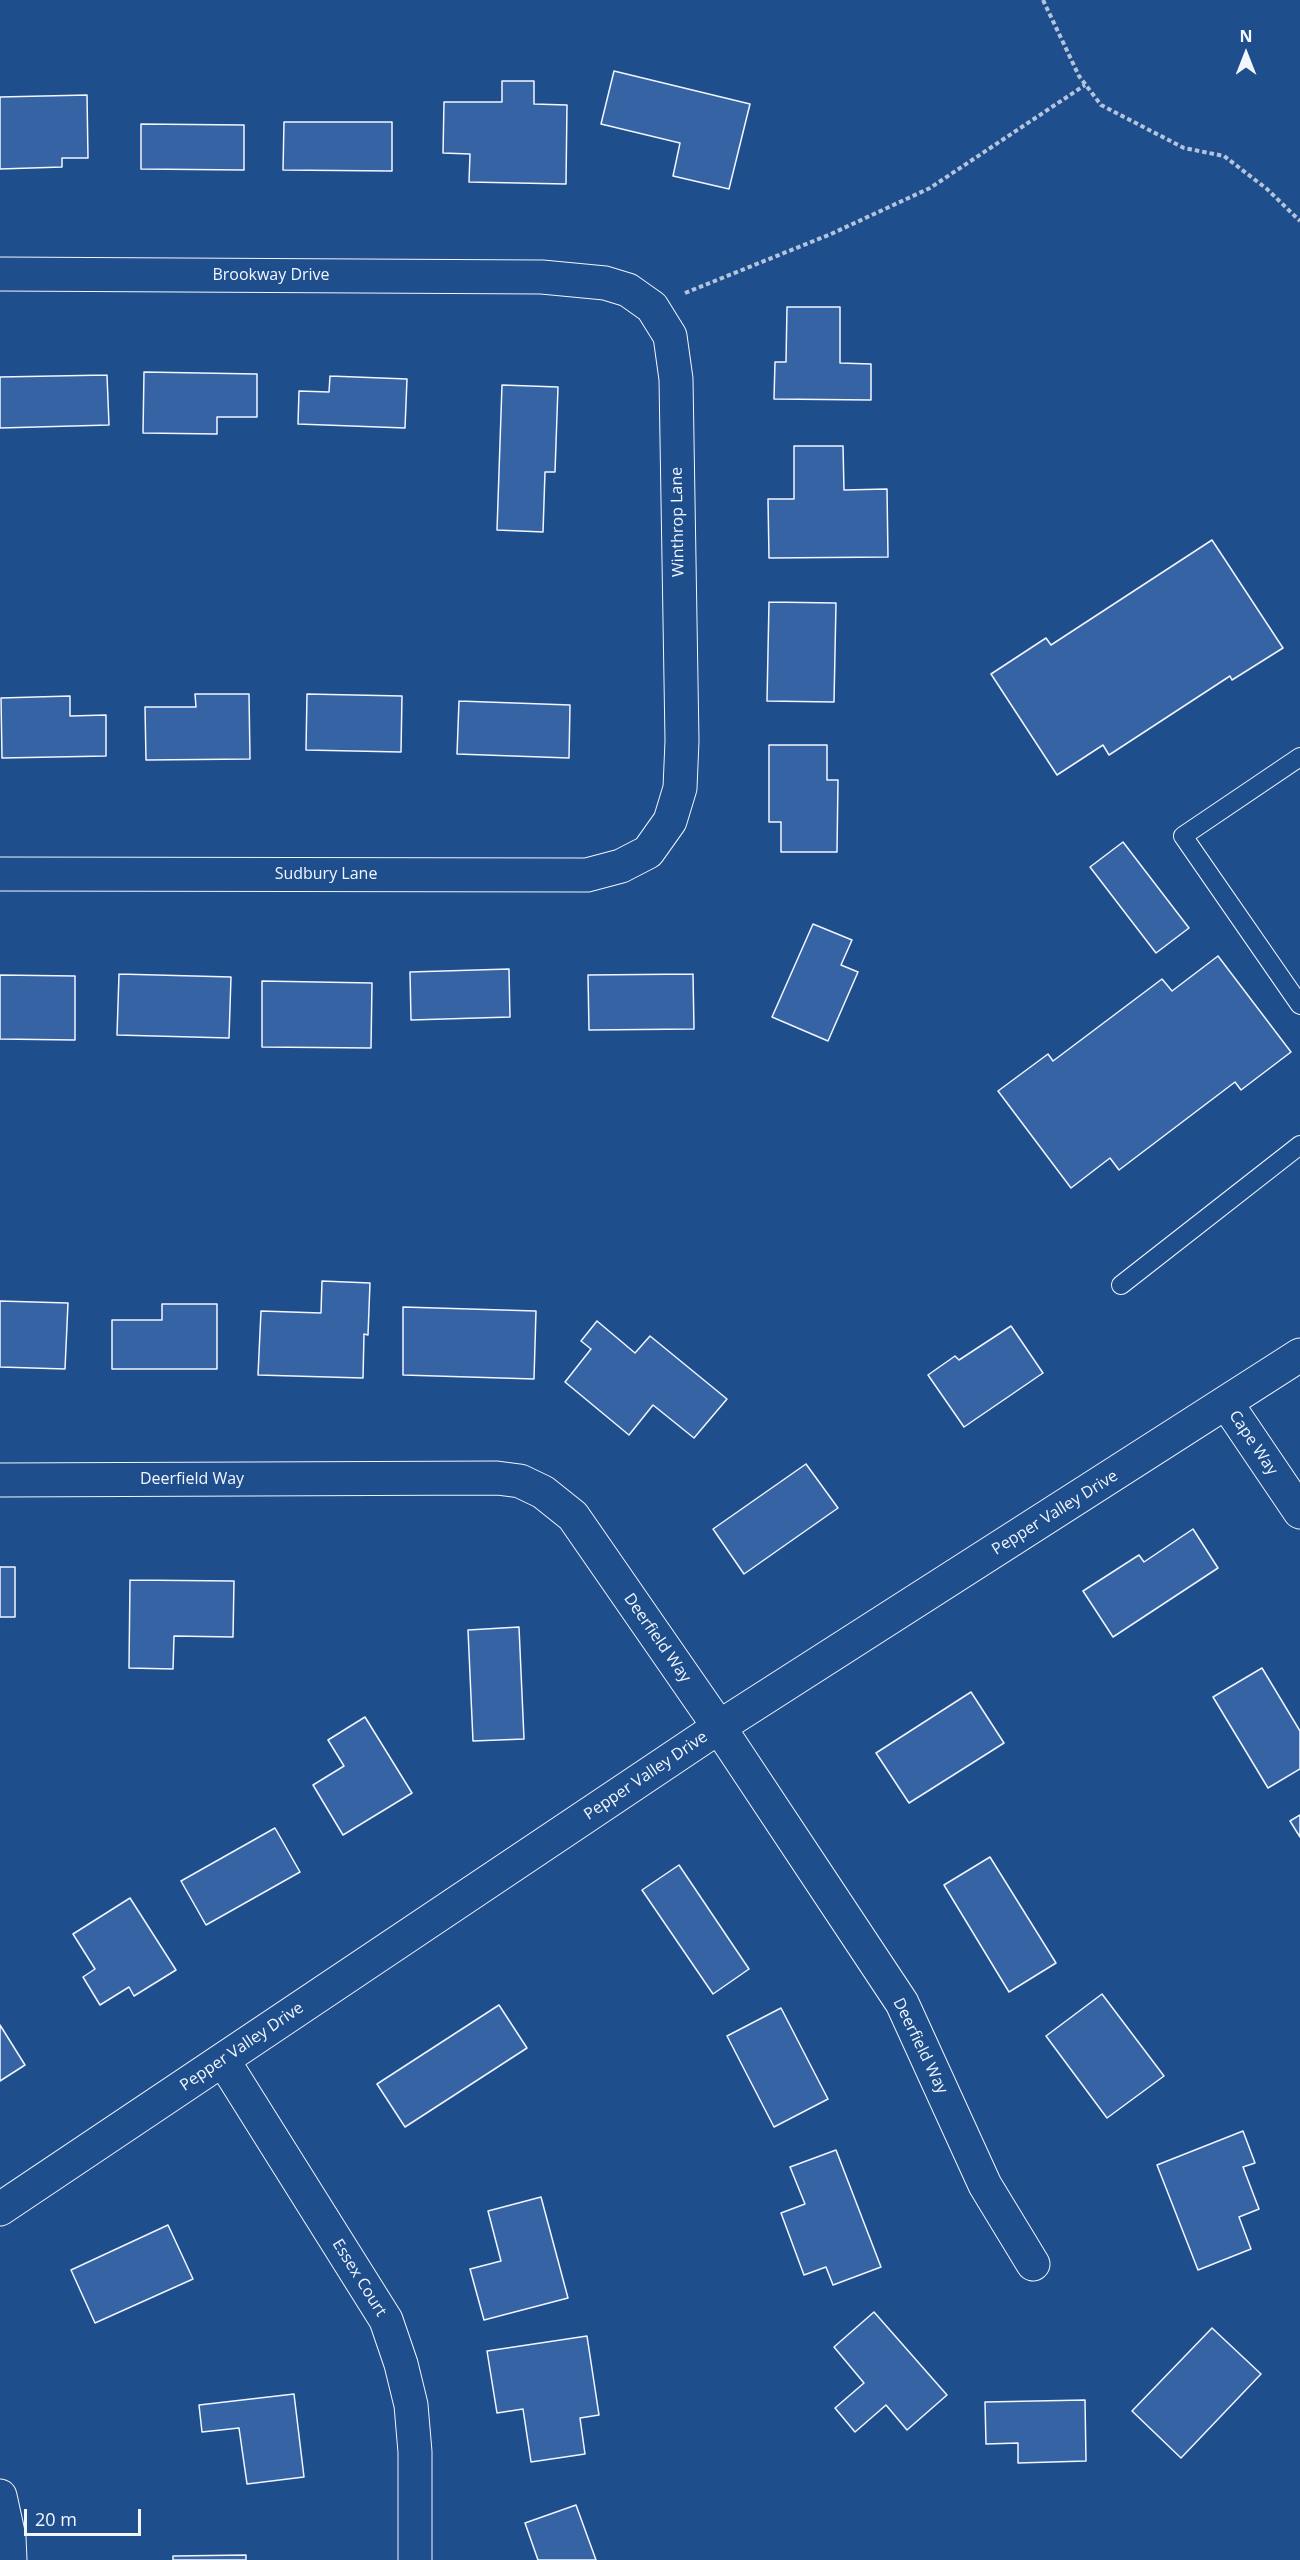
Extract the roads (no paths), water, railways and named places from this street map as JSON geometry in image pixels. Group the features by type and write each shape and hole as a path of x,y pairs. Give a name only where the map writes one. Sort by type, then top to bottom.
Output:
{"street":[{"name":"Brookway Drive","path":"0,274 542,277"},
{"name":"Winthrop Lane","path":"542,277 605,283 628,290 652,307 670,336 676,380 682,741 680,788 670,821 648,852"},
{"name":"Sudbury Lane","path":"0,874 587,875 621,866 648,852"},
{"name":"Pepper Valley Drive","path":"0,2209 719,1727 1227,1404 1300,1355"},
{"name":"Cape Way","path":"1227,1404 1300,1512"},
{"name":"Deerfield Way","path":"0,1480 497,1478 519,1481 543,1492 573,1516 719,1727 902,2003 985,2186 1033,2264"},
{"name":"Essex Court","path":"223,2060 386,2320 401,2364 411,2406 415,2452 416,2560"},
{"path":"0,2496 9,2537 10,2560"}],"lane":[{"path":"1300,757 1183,836 1300,1005"},
{"path":"1121,1285 1300,1145"}]}
